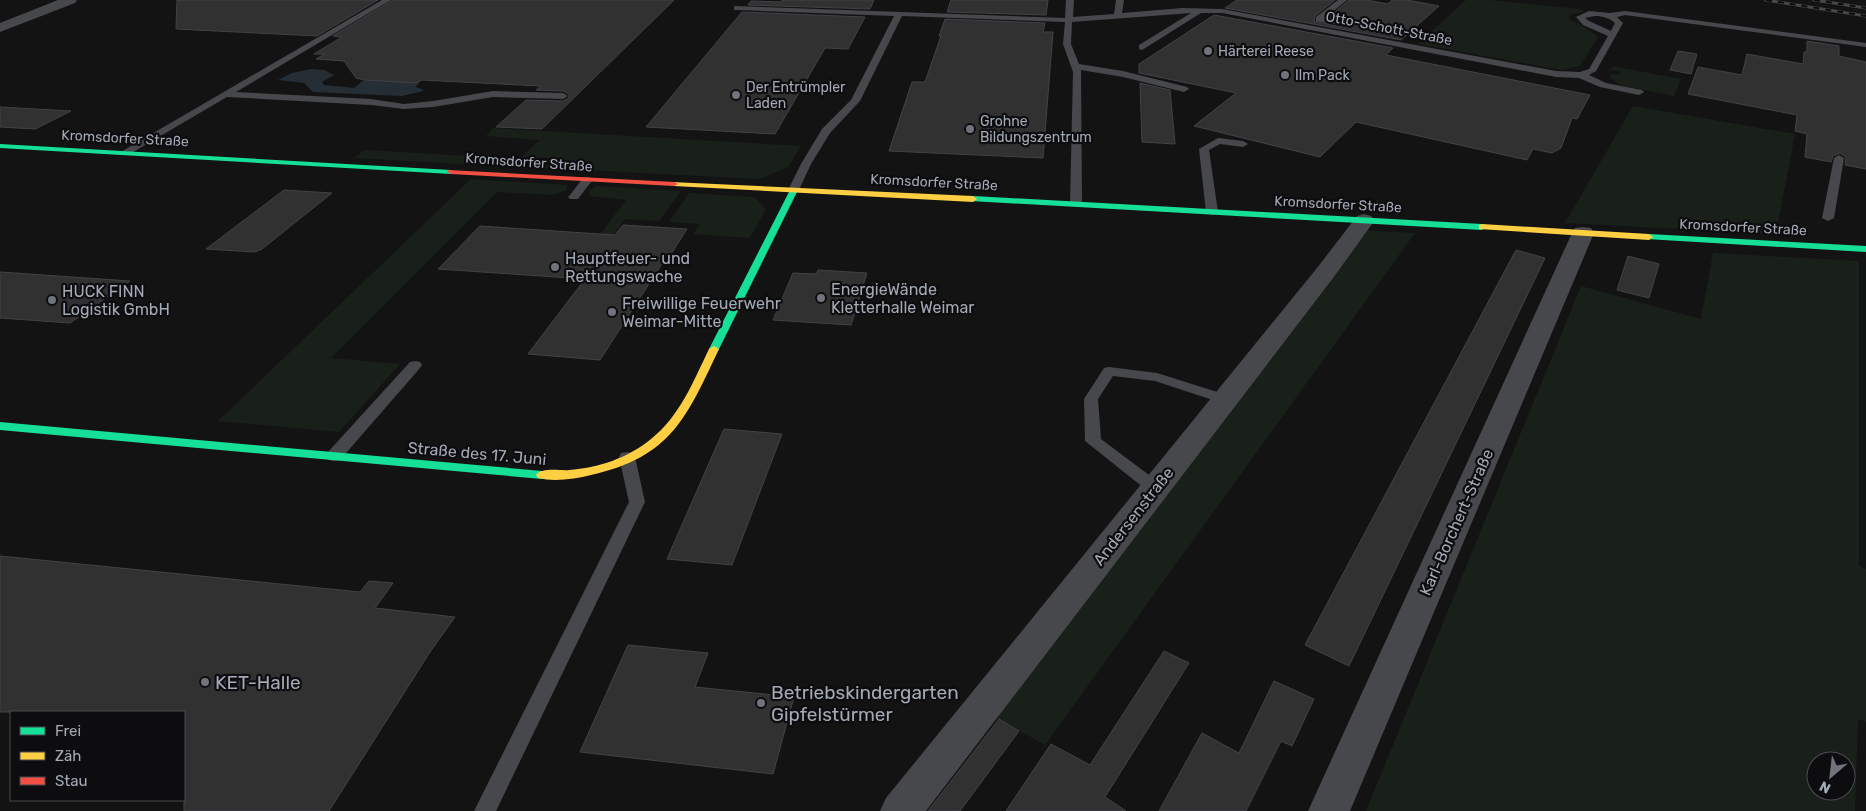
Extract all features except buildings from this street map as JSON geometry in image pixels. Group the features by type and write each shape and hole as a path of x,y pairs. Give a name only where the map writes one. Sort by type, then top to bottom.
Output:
{"street":[{"path":"0,28 70,0"},
{"name":"Kromsdorfer Straße","path":"0,146 588,180 1076,204 1866,249"},
{"name":"Straße des 17. Juni","path":"0,426 553,476 594,471 627,458 654,444 673,427 794,190"},
{"name":"Andersenstraße","path":"901,811 1325,273 1364,220"},
{"name":"Karl-Borchert-Straße","path":"1329,811 1583,233"}],"lane":[{"path":"124,153 387,0"},
{"path":"1070,0 1067,44 1077,72 1076,204"},
{"path":"1344,0 1319,19 1346,24"},
{"path":"1119,8 1161,3"},
{"path":"1235,13 1246,6"},
{"name":"Otto-Schott-Straße","path":"737,8 1068,20 1119,8 1155,11 1200,10 1235,13 1556,74 1581,75"},
{"path":"1142,47 1200,10"},
{"path":"1608,16 1625,12 1866,45"},
{"path":"794,190 806,164 826,131 856,101 899,14"},
{"path":"1581,75 1592,71 1613,35 1619,21 1608,16 1589,14 1580,16 1586,22 1613,35"},
{"path":"1402,45 1410,37"},
{"path":"1074,66 1114,72 1184,89"},
{"path":"1581,75 1602,86 1639,92"},
{"path":"224,94 371,102 386,105 423,107 494,94 563,96"},
{"path":"1212,212 1204,148 1218,141 1243,144"},
{"path":"1828,218 1839,158"},
{"path":"574,197 588,180"},
{"path":"334,456 415,365"},
{"path":"1155,488 1093,441 1091,400 1109,371 1157,377 1225,399"},
{"path":"485,811 637,502 627,458"}],"shaded area":[{"path":"1466,0 1490,0 1579,9 1584,11 1569,15 1569,19 1588,29 1598,37 1580,66 1562,70 1418,44"},
{"path":"1612,66 1681,79 1674,96 1621,85 1610,78 1611,74 1620,75 1620,71 1611,70"},
{"path":"311,69 324,70 334,75 322,82 324,85 354,88 364,80 418,83 416,87 424,90 402,96 313,92 304,83 278,80 292,73"},
{"path":"1633,106 1795,134 1776,234 1565,223"},
{"path":"493,128 801,146 788,167 759,179 544,168 554,158 522,157 539,140 486,136"},
{"path":"364,150 524,159 516,167 354,158"},
{"path":"471,179 567,185 567,190 553,195 497,192 331,358 400,364 339,432 218,421"},
{"path":"596,186 681,191 659,221 625,219 612,237 599,236 626,200 590,196 588,191"},
{"path":"689,193 754,197 766,209 750,238 693,234 700,224 669,222"},
{"path":"1356,230 1415,233 1045,745 997,718"},
{"path":"1713,253 1859,261 1859,566 1866,569 1866,722 1858,719 1856,780 1856,751 1806,751 1806,801 1855,801 1855,811 1366,811 1581,286 1701,319"}],"railway":[{"path":"1766,0 1866,16"},
{"path":"1814,0 1866,8"}],"traffic: fast":[{"path":"0,146 451,172"},
{"path":"714,349 794,190"},
{"path":"973,199 1482,227"},
{"path":"1649,237 1866,249"},
{"path":"0,426 542,475"}],"traffic: slow":[{"path":"674,184 973,199"},
{"path":"1482,227 1649,237"},
{"path":"542,475 561,475 600,469 619,463 654,443 669,430 681,415 714,349"}],"traffic: jam":[{"path":"451,172 674,184"}],"place":[{"name":"Härterei Reese","path":"1208,51"},
{"name":"Ilm Pack","path":"1285,75"},
{"name":"Der Entrümpler Laden","path":"736,95"},
{"name":"Grohne Bildungszentrum","path":"970,129"},
{"name":"Hauptfeuer- und Rettungswache","path":"555,267"},
{"name":"EnergieWände Kletterhalle Weimar","path":"821,298"},
{"name":"HUCK FINN Logistik GmbH","path":"52,300"},
{"name":"Freiwillige Feuerwehr Weimar-Mitte","path":"612,312"},
{"name":"KET-Halle","path":"205,682"},
{"name":"Betriebskindergarten Gipfelstürmer","path":"761,703"}]}
